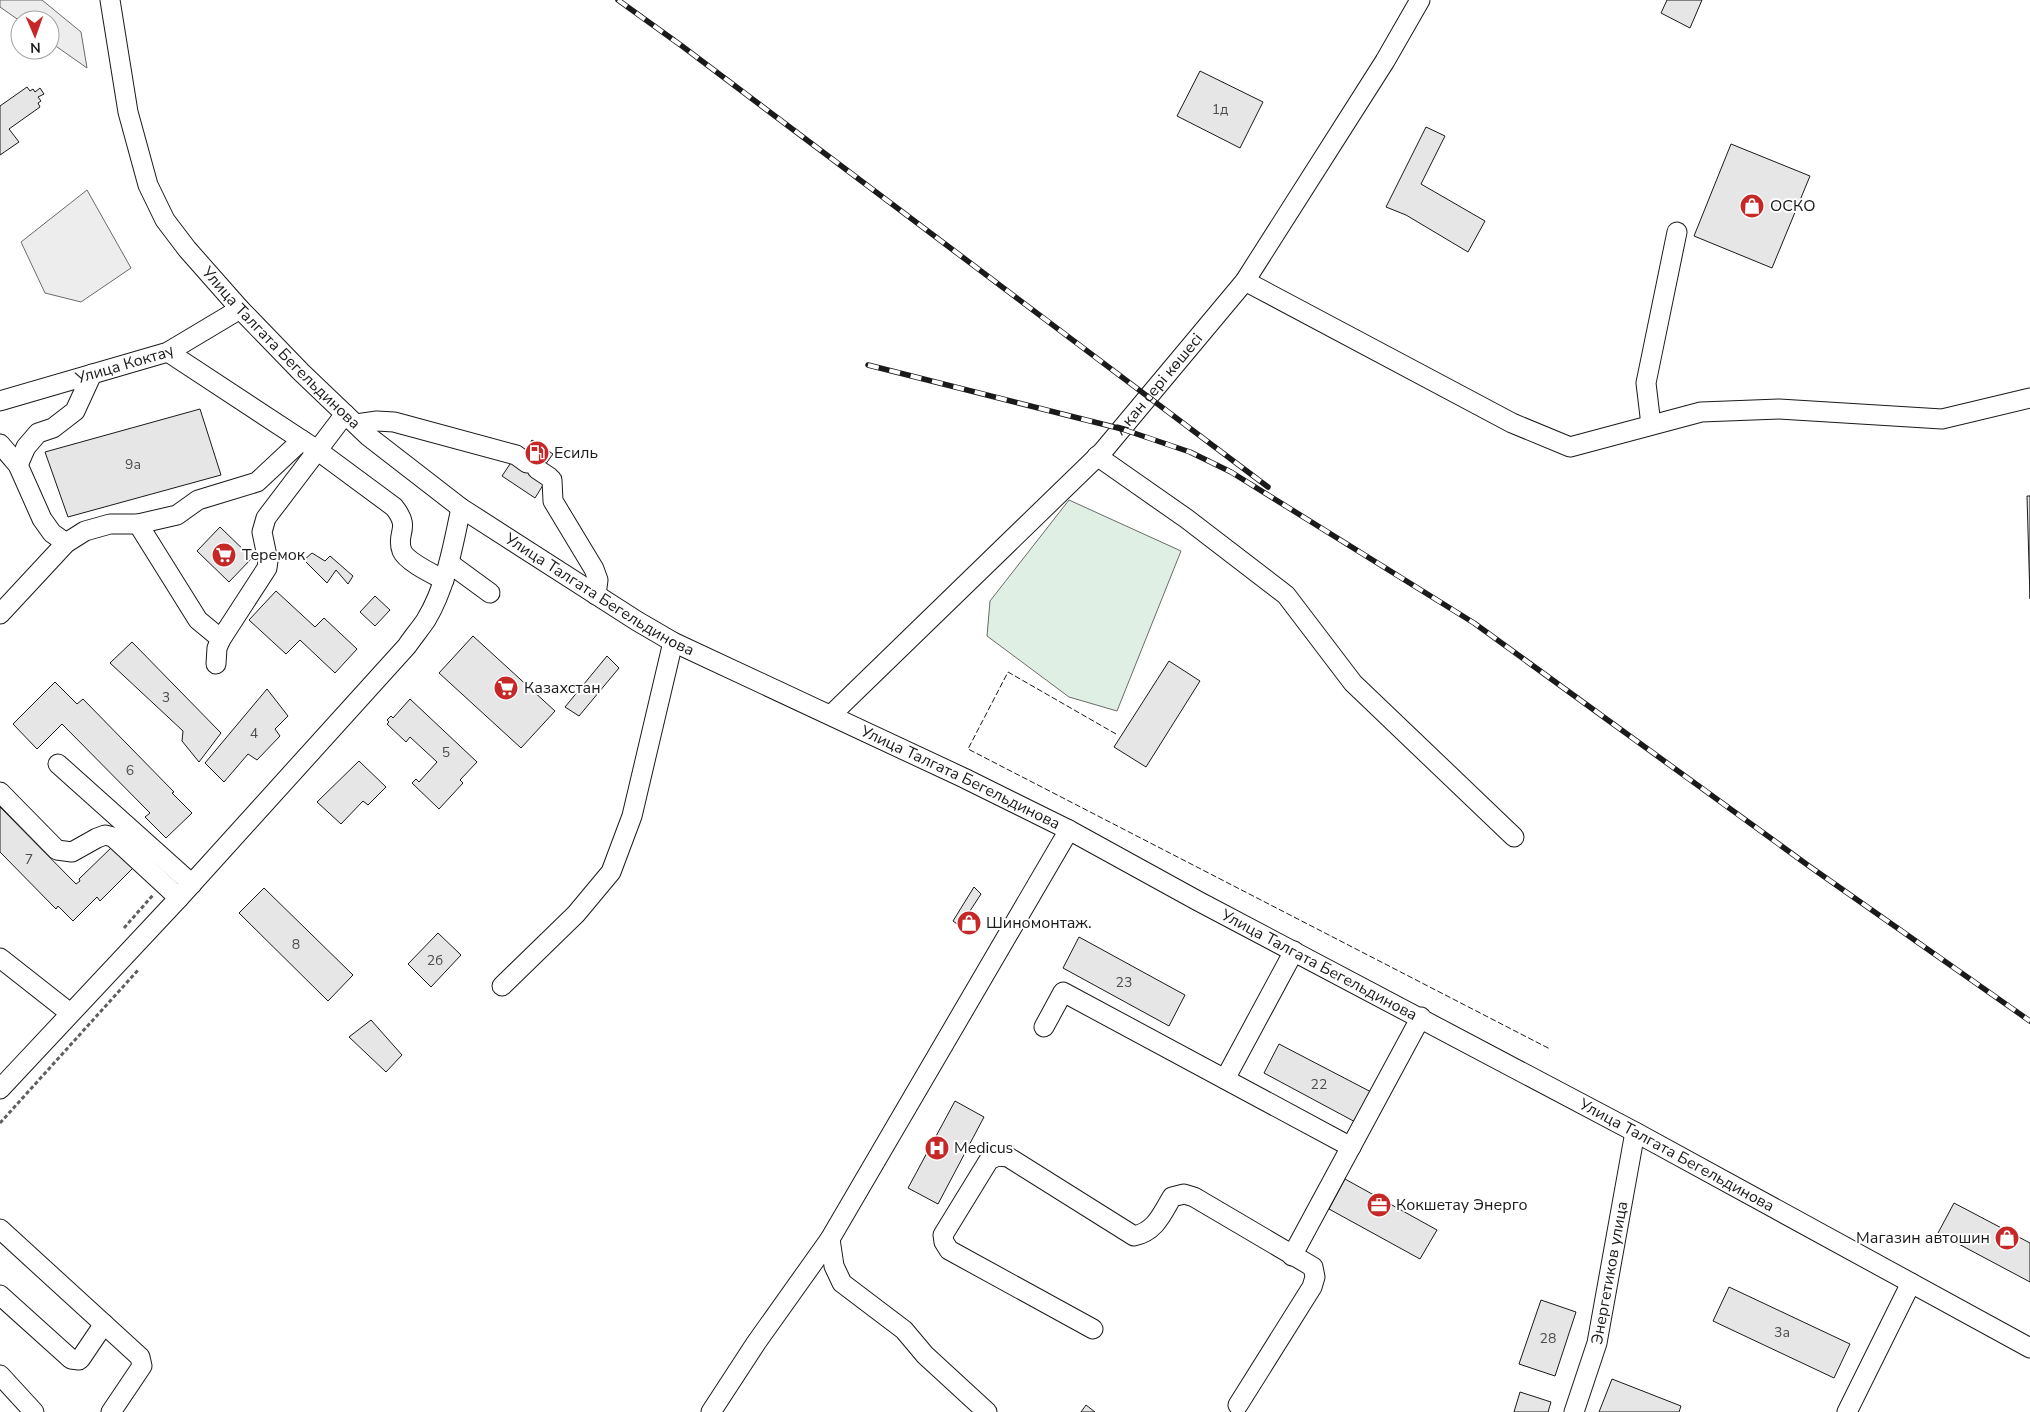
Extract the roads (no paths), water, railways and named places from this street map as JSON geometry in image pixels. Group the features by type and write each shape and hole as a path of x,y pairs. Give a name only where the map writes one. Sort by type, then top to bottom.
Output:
{"street":[{"name":"Улица Талгата Бегельдинова","path":"110,0 128,112 148,185 165,220 187,249 240,309 301,372 350,419 461,508 673,642 964,778 1069,830 1636,1132 2030,1348"},
{"name":"Ақан сері көшесі","path":"832,716 1097,456 1162,382 1245,281 1386,61 1420,0"},
{"path":"1651,425 1646,383 1677,232"},
{"path":"1245,281 1512,423 1570,447 1702,412 1779,409 1942,419 2030,398"},
{"name":"Улица Коктау","path":"0,401 168,352 240,309"},
{"path":"168,352 310,445 394,507 402,517 403,527 400,541 402,551 408,558 447,572 490,593"},
{"path":"18,465 26,447 38,433 53,428 74,411 92,374"},
{"path":"0,614 66,543 85,531 110,524 138,524 177,515 198,500 257,482 350,419 394,422 516,455 549,477 552,480 553,501 594,569 598,580 596,595"},
{"path":"0,444 18,465 42,518 52,533 66,543"},
{"path":"216,664 217,648 221,639 267,568 268,561 262,532 266,518 310,445"},
{"path":"1097,456 1187,519 1286,595 1353,683 1514,837"},
{"path":"0,1090 192,884 407,646 426,620 447,572 461,508"},
{"path":"138,524 198,620 221,639"},
{"path":"502,986 576,914 611,872 632,816 673,642"},
{"path":"58,764 192,884"},
{"path":"0,792 57,850 72,852 97,838 105,836 114,837 179,898"},
{"path":"711,1412 756,1343 830,1239 1069,830"},
{"path":"1225,1079 1294,951"},
{"path":"0,958 70,1014"},
{"path":"1044,1027 1063,992 1351,1147"},
{"path":"1292,1256 1421,1017"},
{"name":"Энергетиков улица","path":"1574,1412 1597,1342 1636,1132"},
{"path":"1092,1329 949,1250 944,1242 944,1235 989,1160 998,1156 1008,1157 1134,1236 1144,1234 1152,1229 1172,1197 1184,1194 1194,1197 1312,1267 1315,1277 1312,1287 1238,1404"},
{"path":"0,1229 140,1357 142,1366 111,1412"},
{"path":"830,1239 834,1266 842,1283 904,1330 925,1355 987,1412"},
{"path":"1847,1412 1910,1283"},
{"path":"0,1295 72,1359 79,1360 81,1358 104,1324"},
{"path":"0,1375 34,1412"}],"railway":[{"path":"618,0 682,46 1268,487"},
{"path":"868,365 1122,429 1190,452 1231,472 1474,623 1809,866 2030,1021"}],"place":[{"name":"ОСКО","path":"1752,206"},
{"name":"Есиль","path":"537,453"},
{"name":"Теремок","path":"224,555"},
{"name":"Казахстан","path":"506,688"},
{"name":"Шиномонтаж.","path":"969,923"},
{"name":"Medicus","path":"937,1148"},
{"name":"Кокшетау Энерго","path":"1379,1205"},
{"name":"Магазин автошин","path":"2007,1238"}]}
